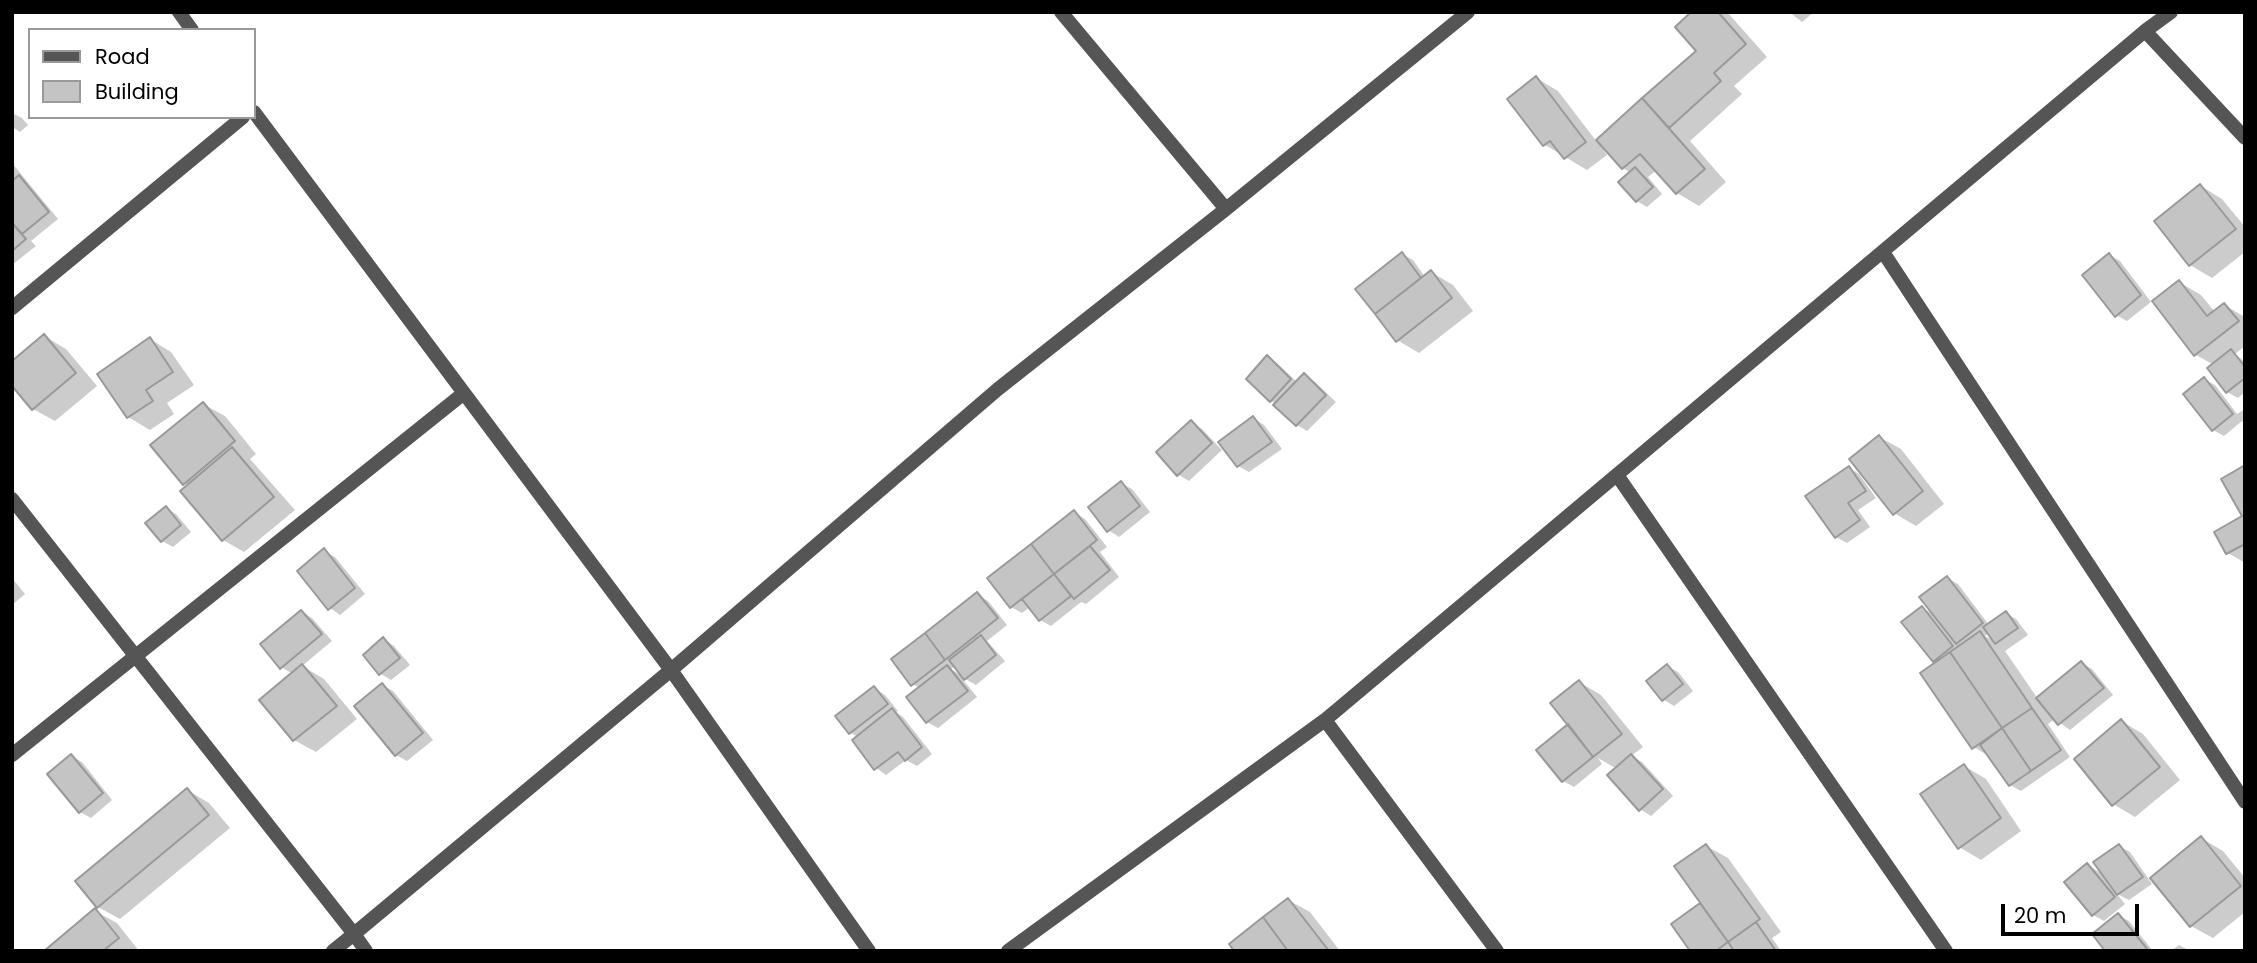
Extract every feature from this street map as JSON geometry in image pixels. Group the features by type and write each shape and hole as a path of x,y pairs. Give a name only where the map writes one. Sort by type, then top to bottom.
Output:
{"street":[{"path":"179,12 191,28"},
{"path":"1061,12 1226,209"},
{"path":"333,951 671,670 998,389 1226,209 1468,12"},
{"path":"1008,951 1325,720 2145,31 2171,12"},
{"path":"2145,31 2245,138"},
{"path":"256,115 671,670 869,951"},
{"path":"12,308 241,119"},
{"path":"1883,252 2245,802"},
{"path":"12,755 464,393"},
{"path":"1617,475 1946,951"},
{"path":"12,499 366,951"},
{"path":"1325,720 1497,951"}],"building":[{"path":"1691,12 1718,12 1746,44 1714,73 1721,81 1669,128 1642,98 1696,51 1675,27"},
{"path":"1536,76 1586,142 1564,159 1550,141 1543,146 1507,99"},
{"path":"1642,98 1705,169 1676,194 1640,154 1622,169 1596,140"},
{"path":"1635,167 1653,187 1636,202 1618,182"},
{"path":"19,175 49,212 22,234 12,223 12,181"},
{"path":"2200,184 2236,229 2189,266 2154,221"},
{"path":"12,223 26,239 12,251"},
{"path":"1402,252 1421,278 1375,314 1355,289"},
{"path":"2109,253 2141,295 2115,317 2082,275"},
{"path":"1431,270 1452,298 1396,342 1375,314"},
{"path":"2179,280 2207,316 2224,303 2239,321 2194,356 2152,301"},
{"path":"44,334 76,373 32,410 12,386 12,361"},
{"path":"150,337 173,372 146,390 153,401 127,418 97,374"},
{"path":"2231,349 2245,367 2245,378 2226,393 2207,368"},
{"path":"1267,355 1291,379 1270,402 1246,379"},
{"path":"1304,373 1326,395 1296,426 1273,405"},
{"path":"2204,377 2233,414 2212,431 2183,394"},
{"path":"203,402 235,441 183,485 150,445"},
{"path":"1253,416 1272,442 1237,467 1218,442"},
{"path":"1191,420 1212,443 1177,476 1156,452"},
{"path":"1879,435 1923,491 1893,515 1849,459"},
{"path":"232,447 274,497 222,541 180,491"},
{"path":"2245,465 2245,544 2226,554 2214,532 2242,516 2221,479"},
{"path":"1849,466 1866,491 1848,503 1860,520 1835,538 1805,496"},
{"path":"1121,481 1140,506 1107,532 1088,507"},
{"path":"166,506 181,525 161,542 145,523"},
{"path":"1074,510 1097,540 1054,574 1031,544"},
{"path":"1031,544 1054,574 1010,608 987,578"},
{"path":"1090,546 1110,570 1074,599 1054,574"},
{"path":"324,548 355,588 328,610 297,571"},
{"path":"1054,574 1071,596 1039,621 1022,599"},
{"path":"1947,576 1983,623 1956,644 1919,597"},
{"path":"977,592 998,618 945,660 925,633"},
{"path":"1922,606 1953,646 1933,662 1901,622"},
{"path":"301,610 322,634 280,669 260,644"},
{"path":"2006,611 2018,628 1995,644 1983,627"},
{"path":"1980,631 2032,708 2002,728 1950,652"},
{"path":"925,633 945,660 911,686 891,659"},
{"path":"981,635 996,655 964,680 949,660"},
{"path":"383,637 400,658 379,675 363,655"},
{"path":"1950,652 2002,728 1972,749 1920,673"},
{"path":"2081,661 2104,688 2058,725 2036,698"},
{"path":"302,664 337,706 293,741 259,700"},
{"path":"1667,664 1683,684 1662,701 1646,681"},
{"path":"947,665 968,691 926,723 906,697"},
{"path":"1579,680 1622,734 1593,757 1550,703"},
{"path":"382,683 423,733 395,756 354,706"},
{"path":"874,686 888,704 849,734 835,716"},
{"path":"892,708 922,747 905,761 898,752 874,770 852,740"},
{"path":"2032,708 2061,750 2031,771 2002,728"},
{"path":"2121,719 2160,767 2112,806 2074,759"},
{"path":"1568,724 1593,757 1562,782 1536,750"},
{"path":"2002,728 2031,771 2009,786 1980,745"},
{"path":"71,754 103,793 79,813 47,774"},
{"path":"1631,754 1663,789 1639,811 1607,775"},
{"path":"1964,764 2001,818 1958,849 1920,794"},
{"path":"187,788 209,815 97,908 75,881"},
{"path":"2201,836 2241,886 2190,927 2150,878"},
{"path":"1706,844 1760,919 1728,942 1674,866"},
{"path":"2119,844 2143,877 2117,895 2093,862"},
{"path":"2087,863 2115,897 2092,916 2064,882"},
{"path":"1288,898 1329,951 1288,951 1263,917"},
{"path":"1700,903 1728,942 1716,951 1690,951 1671,924"},
{"path":"95,908 119,938 103,951 44,951"},
{"path":"2118,913 2149,951 2105,951 2092,934"},
{"path":"1263,917 1288,951 1234,951 1229,944"},
{"path":"1756,922 1776,951 1734,951 1728,942"}]}
